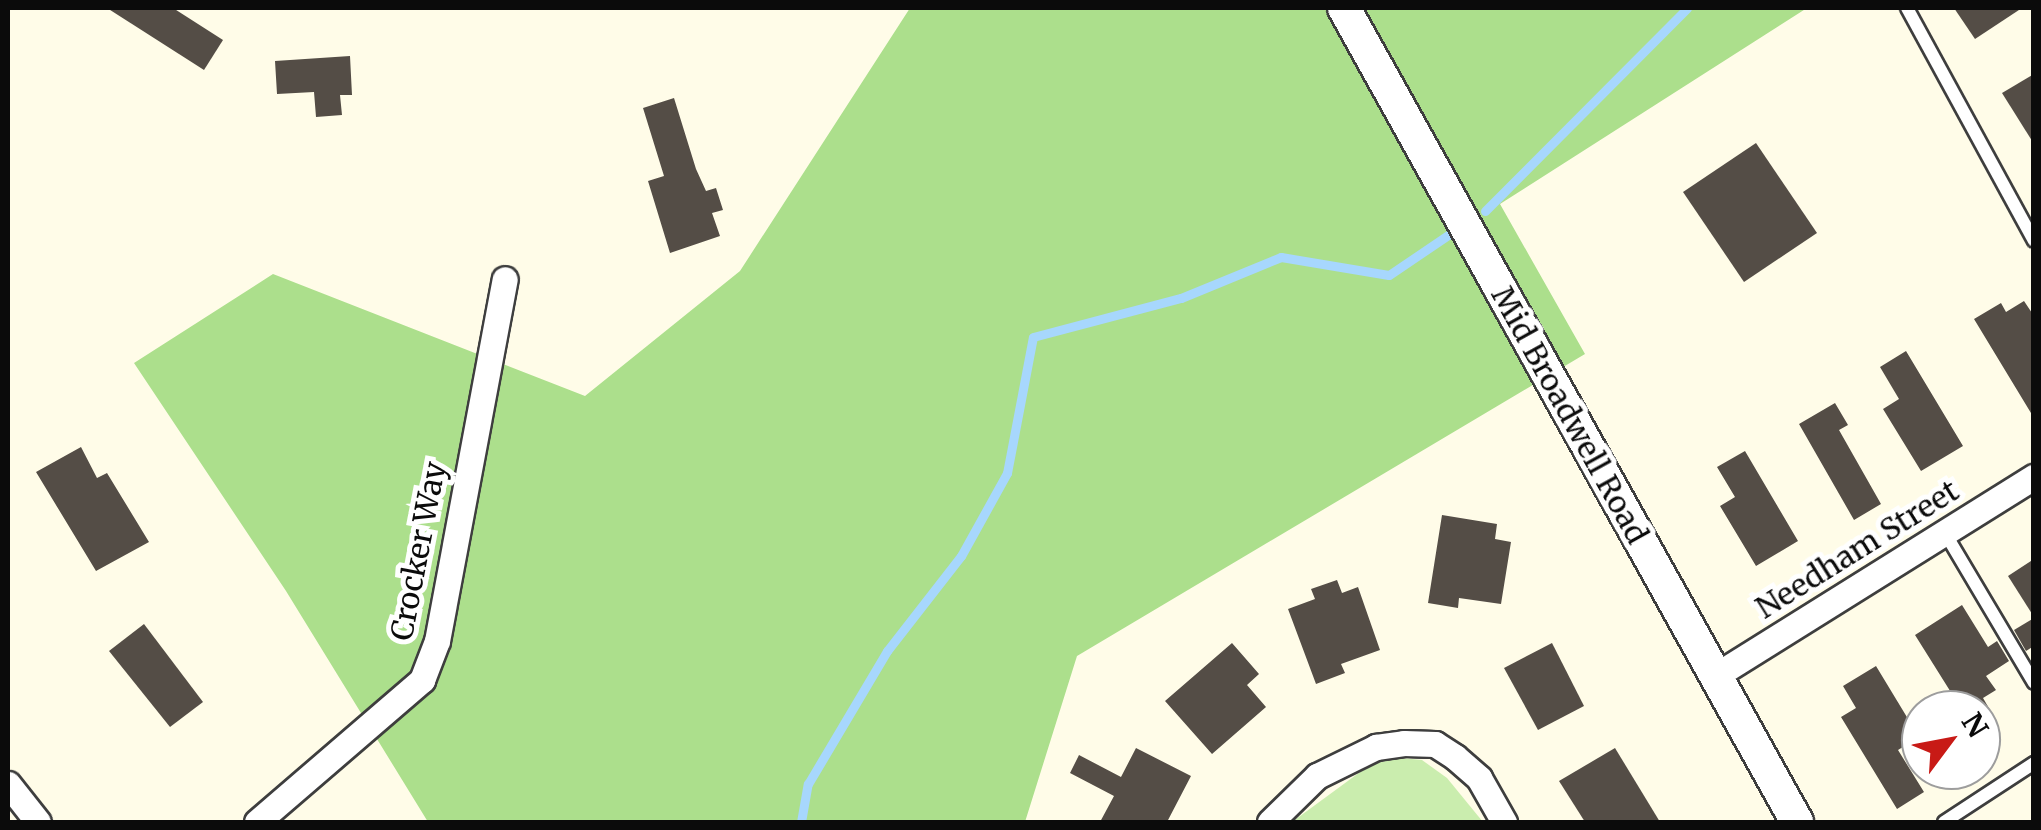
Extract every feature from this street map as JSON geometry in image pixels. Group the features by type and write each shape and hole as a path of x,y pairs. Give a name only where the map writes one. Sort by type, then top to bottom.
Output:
{"street":[{"name":"Mid Broadwell Road","path":"1344,8 1797,822"},
{"name":"Crocker Way","path":"257,822 422,680 437,641 505,278"},
{"name":"Needham Street","path":"1715,676 2034,477"},
{"path":"1270,822 1317,776 1376,747 1404,743 1435,744 1455,757 1479,778 1504,822"},
{"path":"8,784 38,822"}],"lane":[{"path":"1907,8 2034,242"},
{"path":"1945,533 2034,683"},
{"path":"1944,822 2034,764"}],"green space":[{"path":"910,8 1807,8 1500,204 1585,354 1077,656 1025,822 428,822 286,591 134,363 273,274 585,396 740,271"},
{"path":"1401,758 1422,760 1447,778 1483,822 1292,822 1371,764"}],"building":[{"path":"107,8 173,8 223,40 204,70"},
{"path":"1954,8 2022,8 1975,39"},
{"path":"350,56 352,95 340,95 342,115 316,117 314,92 277,94 275,61"},
{"path":"2034,74 2034,144 2002,93"},
{"path":"674,98 696,169 706,191 716,188 723,210 712,213 720,236 670,253 648,181 664,176 643,108"},
{"path":"1756,143 1817,233 1744,282 1683,192"},
{"path":"2024,301 2034,316 2034,418 1974,319 2001,303 2006,312"},
{"path":"1906,351 1963,446 1921,471 1883,409 1899,399 1880,367"},
{"path":"1835,403 1848,425 1839,430 1881,504 1854,520 1799,424"},
{"path":"81,447 97,478 107,473 149,542 96,571 36,472"},
{"path":"1745,451 1798,541 1756,566 1720,506 1735,497 1717,467"},
{"path":"1442,515 1497,524 1495,539 1511,542 1501,604 1459,598 1458,608 1428,603"},
{"path":"2034,559 2034,617 2008,576"},
{"path":"1337,580 1342,593 1358,587 1380,650 1341,664 1345,673 1316,684 1288,609 1315,599 1311,589"},
{"path":"1962,605 1988,647 1997,641 2009,661 1986,676 1996,690 1949,690 1915,635"},
{"path":"2034,618 2034,646 2026,651 2014,630"},
{"path":"144,624 203,702 170,727 109,651"},
{"path":"1232,643 1259,674 1247,685 1266,707 1212,754 1165,701"},
{"path":"1552,643 1584,706 1538,730 1504,668"},
{"path":"1876,666 1901,707 1898,750 1901,790 1924,792 1897,809 1841,717 1856,708 1843,686"},
{"path":"1136,748 1191,776 1167,822 1100,822 1114,796 1070,773 1079,755 1121,777"},
{"path":"1615,748 1660,822 1585,822 1559,781"}],"waterway":[{"path":"1485,211 1687,8"},
{"path":"801,822 808,784 887,651 961,556 1007,473 1033,337 1181,298 1281,257 1389,275 1454,231"}]}
